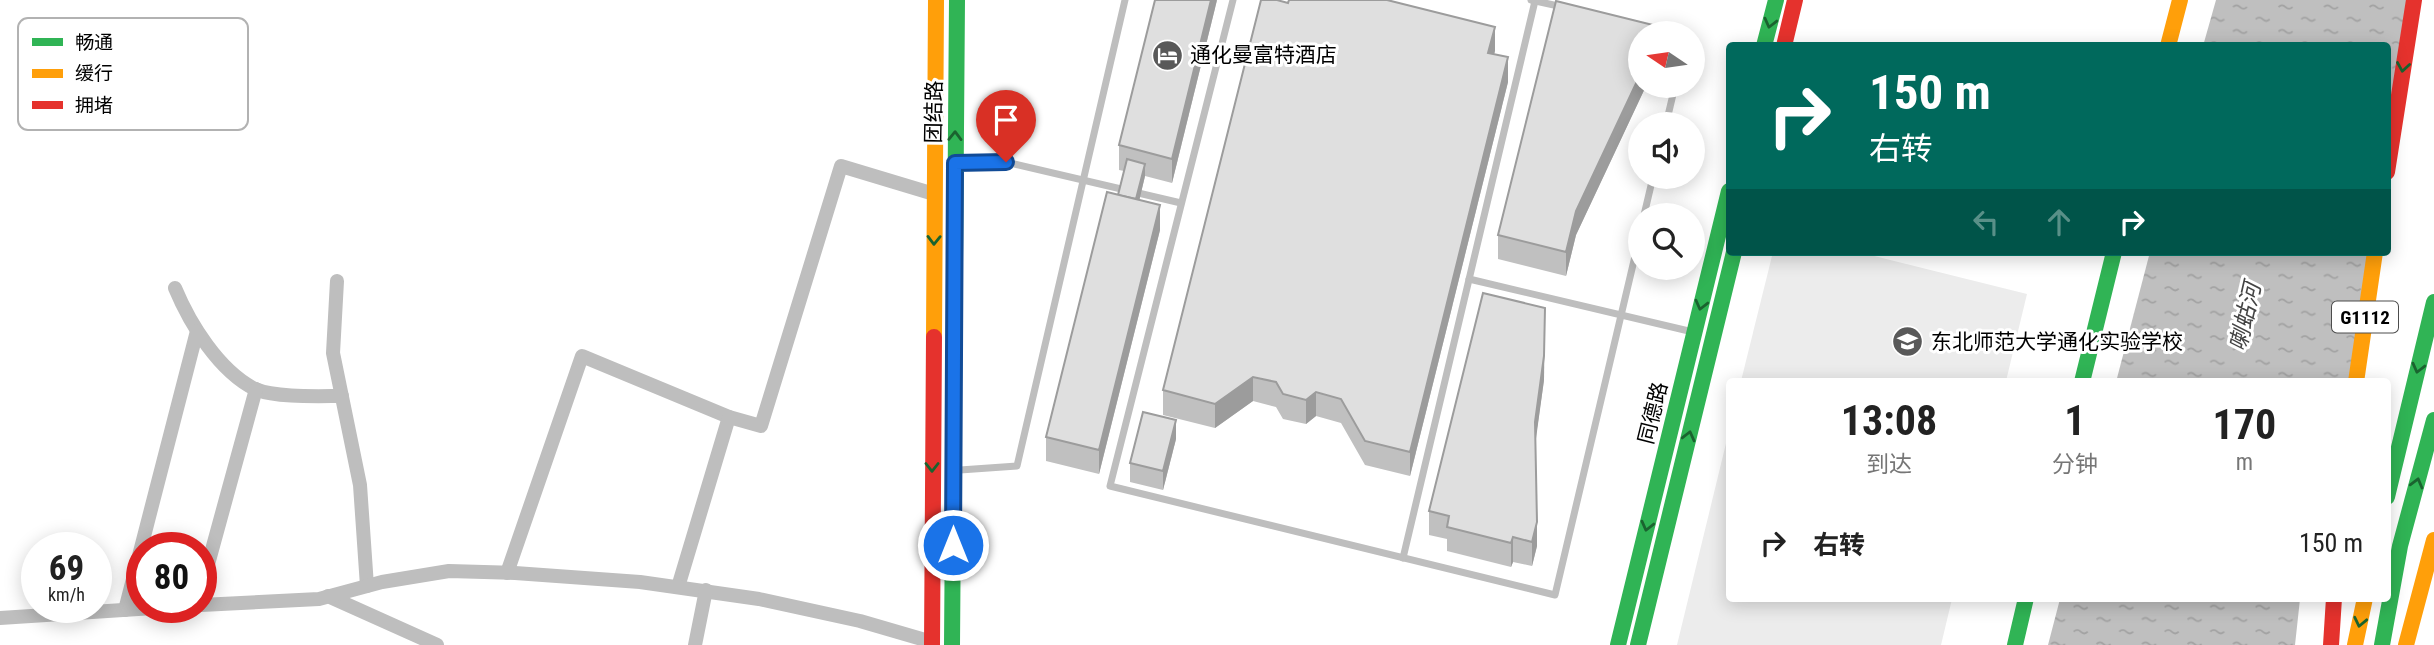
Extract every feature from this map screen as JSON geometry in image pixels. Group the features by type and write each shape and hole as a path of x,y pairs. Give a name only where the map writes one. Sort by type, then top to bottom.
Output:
{"main road":[{"name":"团结路","path":"932,644 936,0"},
{"name":"团结路","path":"953,645 957,0"},
{"path":"1765,42 1776,0"},
{"path":"1785,42 1796,0"},
{"path":"2169,42 2180,0"},
{"path":"2391,147 2414,0"},
{"name":"同德路","path":"1618,645 1726,203"},
{"name":"同德路","path":"1638,645 1733,256"},
{"path":"2083,378 2114,256"},
{"name":"G1112","path":"2357,378 2374,256"},
{"path":"2391,480 2434,302"},
{"path":"2391,596 2400,546 2434,420"},
{"path":"2406,645 2434,540"},
{"path":"2015,645 2025,602"},
{"path":"2331,645 2334,602"},
{"path":"2355,645 2364,602"},
{"path":"2382,645 2390,602"}],"street":[{"path":"508,573 582,356 729,417 761,426 841,166 934,194"},
{"path":"337,281 333,353 360,485 368,586"},
{"path":"175,288 188,318 220,360 256,389 342,396"},
{"path":"0,618 125,610 197,331"},
{"path":"217,532 256,389"},
{"path":"678,587 729,417"},
{"path":"217,605 328,596 449,571 508,573 706,590 810,609 932,644"},
{"path":"695,645 706,590"},
{"path":"328,596 437,645"}],"lane":[{"path":"952,470 1017,466 1125,0"},
{"path":"1233,0 1110,486 1555,595 1629,280"},
{"path":"1403,558 1533,0 1572,10"},
{"path":"955,163 1006,162 1181,203"},
{"path":"1469,279 1694,332"}],"shaded area":[{"name":"东北师范大学通化实验学校","path":"1772,256 1874,256 2027,294 2007,378 1742,378"},
{"path":"1726,443 1726,602 1951,602 1941,645 1677,645"}],"water":[{"path":"2216,0 2407,0 2391,106 2391,42 2204,42"},
{"name":"喇蛄河","path":"2149,256 2368,256 2349,378 2117,378"},
{"path":"2059,602 2300,602 2295,645 2048,645"}],"building":[{"path":"1155,0 1211,0 1172,159 1119,145"},
{"path":"1261,0 1288,3 1289,0 1387,0 1495,27 1488,53 1508,57 1410,452 1365,441 1341,399 1316,392 1306,400 1283,394 1276,382 1253,377 1215,404 1163,390"},
{"path":"1556,1 1637,21 1628,21 1629,98 1576,211 1566,252 1498,235"},
{"path":"1127,159 1145,164 1136,199 1118,195"},
{"path":"1107,192 1160,205 1099,450 1046,437"},
{"path":"1483,293 1545,308 1544,356 1535,422 1537,522 1532,542 1513,537 1511,543 1447,527 1449,516 1429,511"},
{"path":"1143,412 1176,420 1163,471 1130,463"}],"traffic: fast":[{"path":"952,645 957,0"},
{"path":"1765,42 1776,0"},
{"path":"1618,645 1726,203"},
{"path":"1638,645 1733,256"},
{"path":"2083,378 2113,256"},
{"path":"2391,480 2434,302"},
{"path":"2391,596 2400,546 2434,420"},
{"path":"2015,645 2025,602"},
{"path":"2382,645 2390,602"}],"traffic: slow":[{"path":"934,337 936,0"},
{"path":"2169,42 2180,0"},
{"path":"2357,378 2374,256"},
{"path":"2406,645 2434,540"},
{"path":"2355,645 2364,602"}],"traffic: jam":[{"path":"1785,42 1795,0"},
{"path":"2391,147 2414,0"},
{"path":"932,645 934,337"},
{"path":"2331,645 2334,602"}],"place":[{"name":"通化曼富特酒店","path":"1167,55"},
{"name":"东北师范大学通化实验学校","path":"1908,342"}],"route":[{"path":"953,545 955,163 1006,162"}]}
